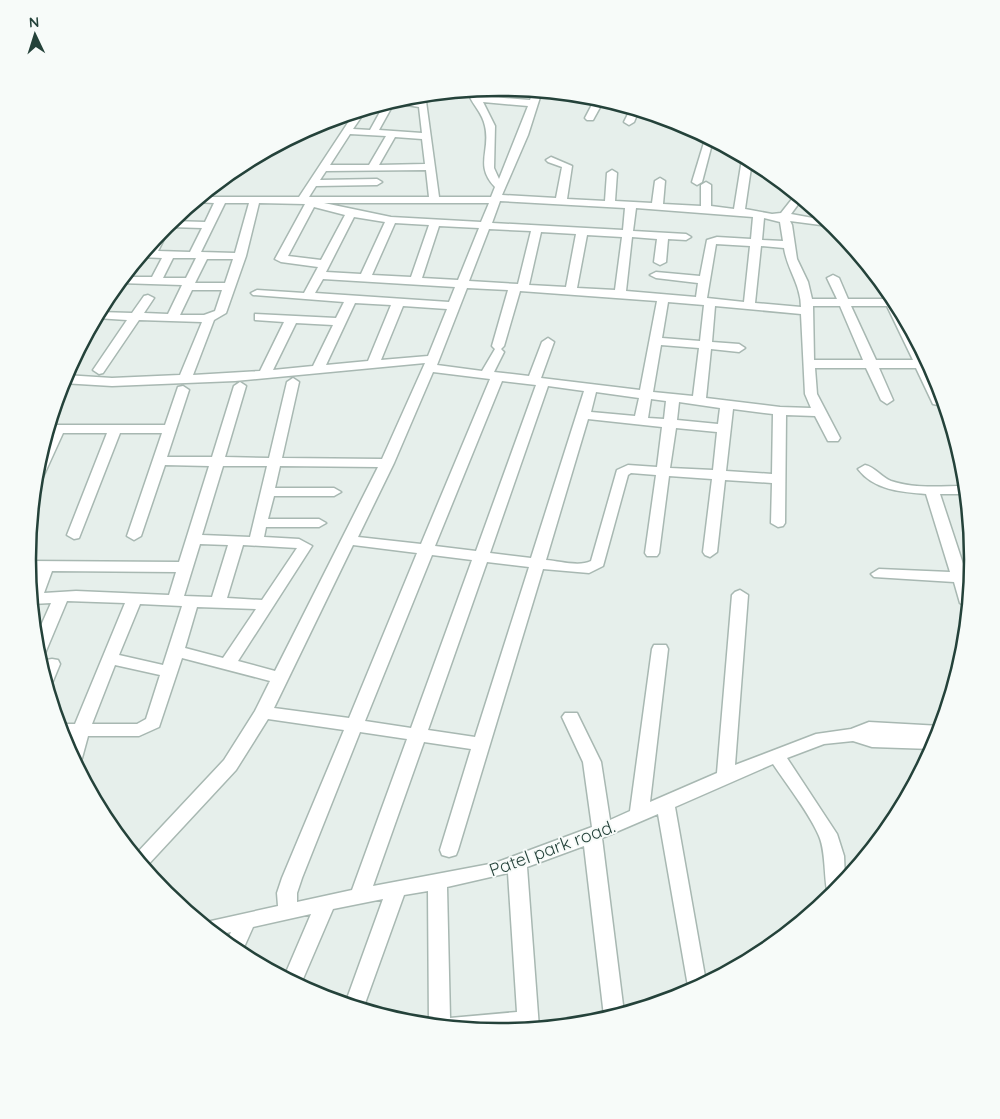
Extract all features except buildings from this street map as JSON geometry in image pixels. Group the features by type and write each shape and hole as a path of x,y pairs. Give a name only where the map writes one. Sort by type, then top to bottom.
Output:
{"street":[{"path":"486,96 510,103 534,103"},
{"path":"475,97 486,115 491,133 488,157 489,173 497,195"},
{"path":"145,857 230,765 263,712 386,463 431,363 497,195 523,135 536,98"},
{"path":"423,103 434,196"},
{"path":"590,118 596,106"},
{"path":"373,132 386,111"},
{"path":"629,122 632,115"},
{"path":"325,264 282,259 313,182 355,119"},
{"path":"347,130 427,136"},
{"path":"372,168 392,134"},
{"path":"706,209 702,184 708,145"},
{"path":"551,160 568,166 561,202"},
{"path":"322,168 431,167"},
{"path":"739,212 747,167"},
{"path":"610,204 612,174"},
{"path":"657,207 660,181"},
{"path":"313,182 377,182"},
{"path":"208,200 305,200 497,195"},
{"path":"214,196 305,200 497,195 561,202 706,209 789,216 817,221"},
{"path":"172,318 189,284 208,225 221,200"},
{"path":"106,316 209,319 220,313 240,256 255,200"},
{"path":"305,200 351,213 392,220 686,237"},
{"path":"789,216 796,203"},
{"path":"620,294 630,205"},
{"path":"308,296 351,213"},
{"path":"749,306 757,243 764,215"},
{"path":"764,215 786,223 791,259 802,282 808,307 808,364 814,412 833,438"},
{"path":"365,278 392,220"},
{"path":"415,281 435,223"},
{"path":"179,225 208,225"},
{"path":"288,911 289,886 356,726 492,377 498,349 537,228"},
{"path":"570,291 582,231"},
{"path":"660,262 663,236"},
{"path":"698,401 705,345 706,302 704,280 710,242 717,240 790,245"},
{"path":"151,254 240,256"},
{"path":"156,281 169,254"},
{"path":"320,275 620,294 749,306 808,307 843,303 886,302"},
{"path":"656,275 704,280"},
{"path":"833,278 887,400"},
{"path":"130,280 229,287"},
{"path":"258,293 454,306"},
{"path":"99,370 148,298"},
{"path":"641,421 663,298"},
{"path":"317,371 351,299"},
{"path":"373,365 398,303"},
{"path":"259,317 340,322"},
{"path":"134,536 184,384 209,319"},
{"path":"264,375 292,319"},
{"path":"655,341 739,348"},
{"path":"360,896 482,557 538,383 548,342"},
{"path":"73,380 184,384 373,365 431,363 492,377 538,383 780,411 814,412"},
{"path":"808,364 920,364"},
{"path":"256,541 293,382"},
{"path":"69,730 139,730 153,723 177,651 185,567 240,386"},
{"path":"449,850 591,389"},
{"path":"652,553 673,398"},
{"path":"710,552 727,405"},
{"path":"778,523 780,411"},
{"path":"583,415 724,429"},
{"path":"55,429 169,429"},
{"path":"74,535 115,429"},
{"path":"158,461 386,463"},
{"path":"348,540 537,564 576,568 594,566 598,562 622,473 633,468 779,479"},
{"path":"865,469 873,480 882,484 958,490"},
{"path":"932,489 964,572"},
{"path":"268,492 334,492"},
{"path":"260,523 319,523"},
{"path":"194,539 300,543 304,546 268,605 227,665"},
{"path":"218,603 238,540"},
{"path":"36,566 185,567"},
{"path":"37,589 46,567"},
{"path":"879,574 963,578"},
{"path":"725,779 740,595"},
{"path":"38,598 62,596 268,605"},
{"path":"43,639 62,596"},
{"path":"76,747 81,729 134,599"},
{"path":"639,816 660,649"},
{"path":"177,651 280,678"},
{"path":"110,658 170,672"},
{"path":"50,670 52,664"},
{"path":"263,712 482,744"},
{"path":"571,717 592,762 613,1009"},
{"path":"849,735 869,728 930,731"},
{"path":"849,735 872,741 926,743"},
{"name":"Patel park road.","path":"218,927 360,896 437,882 518,863 597,834 822,738 849,735"},
{"path":"777,756 828,834 835,856 836,879"},
{"path":"665,804 696,979"},
{"path":"518,863 529,1022"},
{"path":"437,882 440,1019"},
{"path":"356,1000 398,889"},
{"path":"295,975 326,903"},
{"path":"237,941 247,920"}]}
